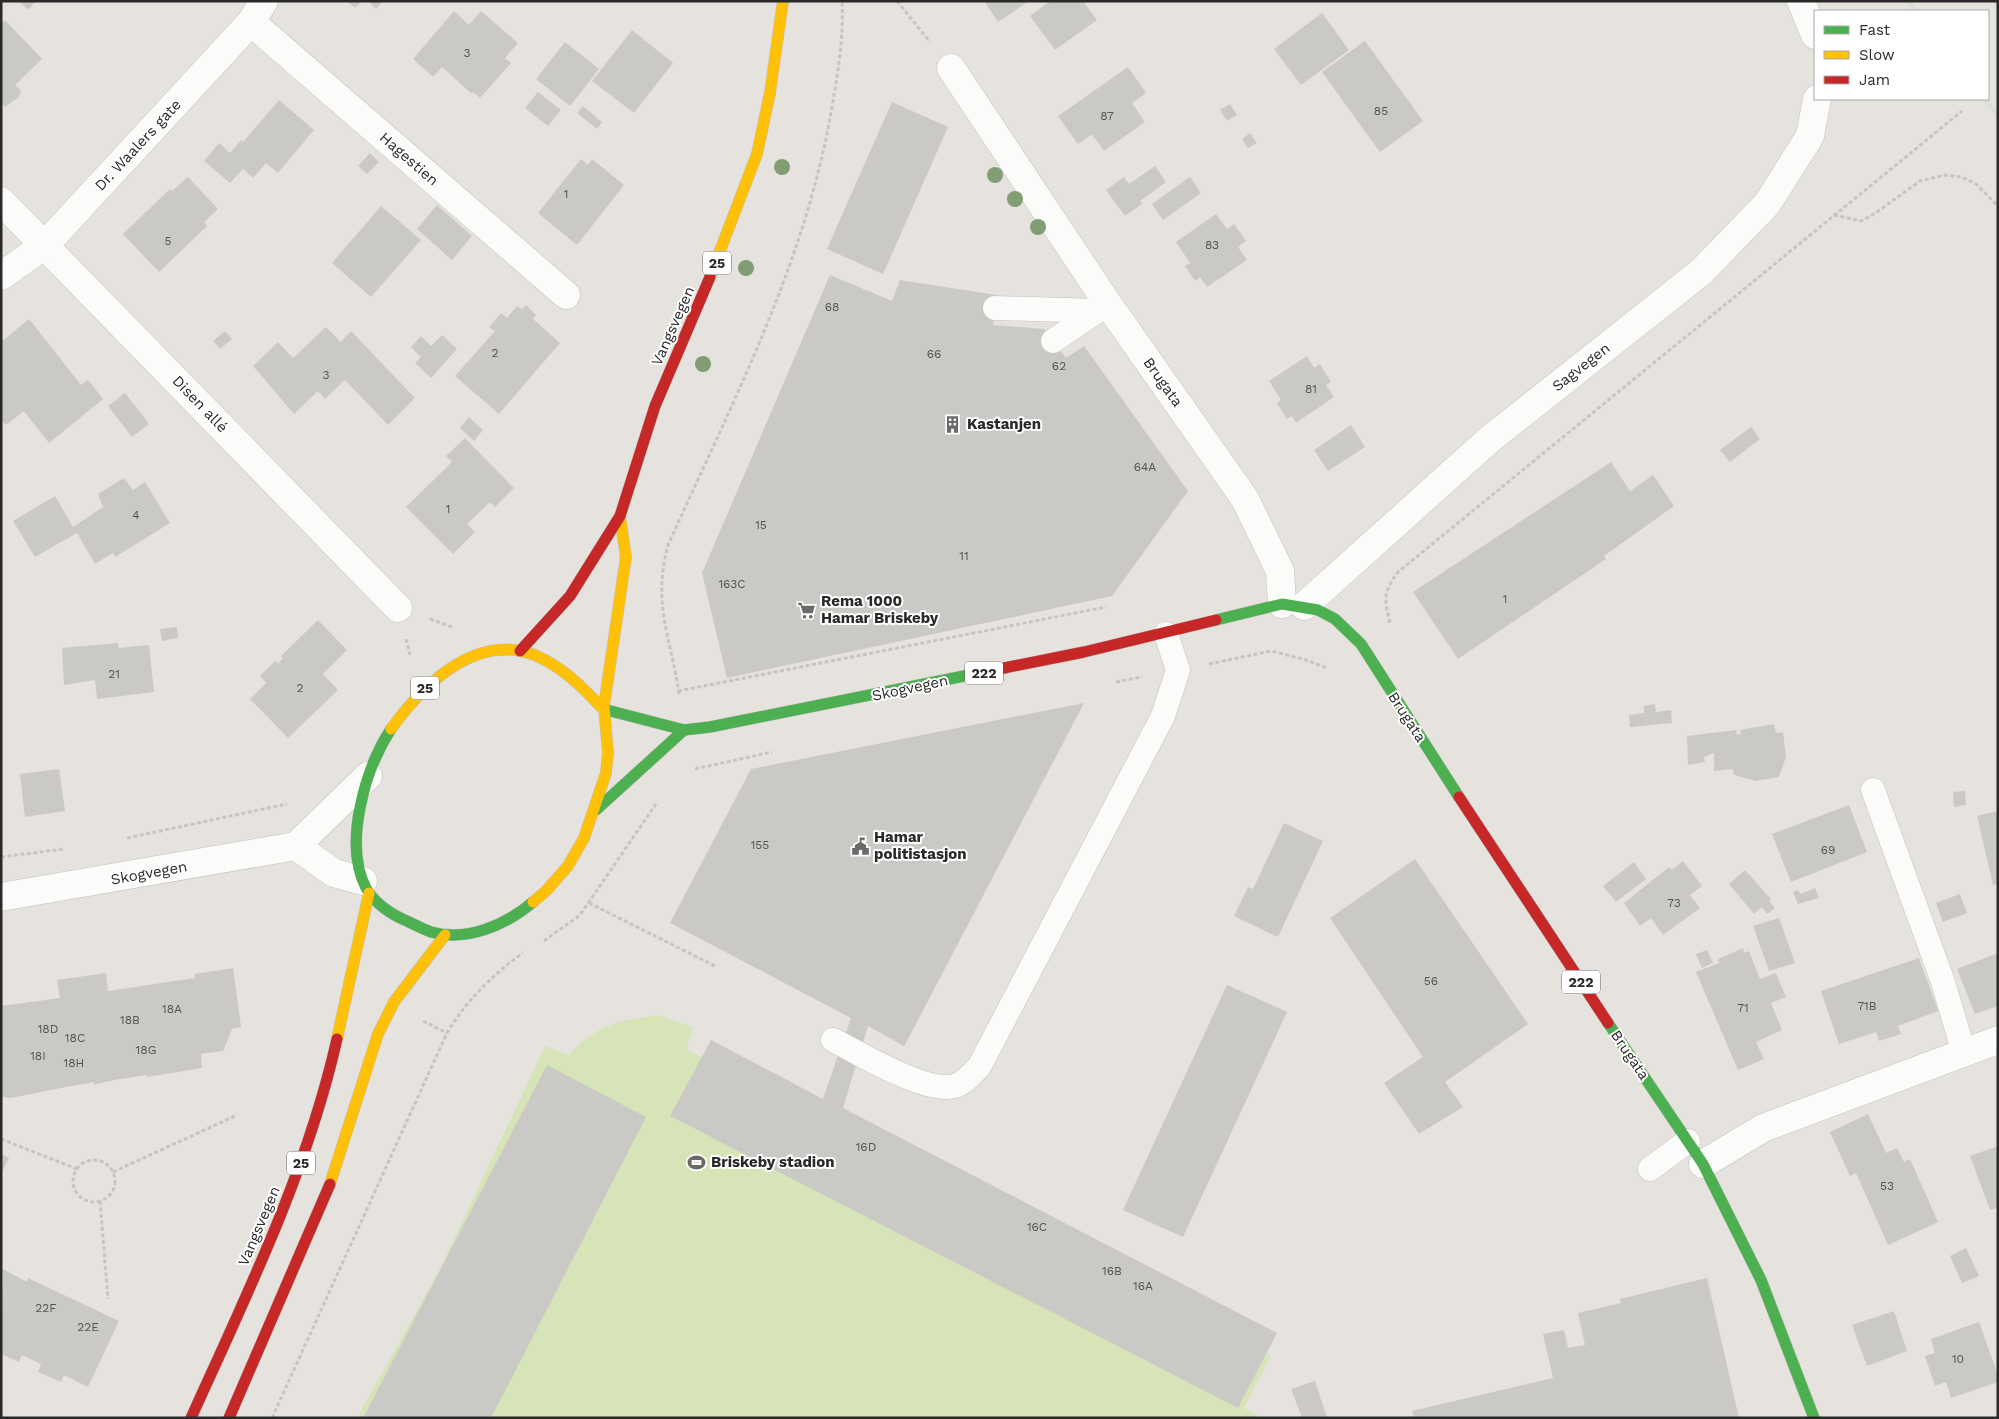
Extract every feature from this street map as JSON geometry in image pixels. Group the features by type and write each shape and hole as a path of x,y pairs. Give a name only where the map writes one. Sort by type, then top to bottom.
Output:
{"main road":[{"name":"Vangsvegen","path":"520,650 570,596 620,516 655,406 716,264 757,154 770,93 783,1"},
{"name":"Vangsvegen","path":"603,709 626,555 620,516"},
{"name":"Skogvegen","path":"603,709 684,730 784,713 1166,634 1293,605"},
{"name":"Brugata","path":"1293,605 1328,613 1344,624 1361,644 1516,886 1703,1164 1761,1280 1814,1418"},
{"name":"25","path":"520,650 549,662 576,680 603,709 608,756 596,810 574,859 539,900 502,925 472,934 445,935 420,928 400,919 366,887 358,856 357,828 368,776 388,731 419,694 453,664 492,651 520,650"},
{"path":"596,810 684,730"},
{"name":"Vangsvegen","path":"190,1418 262,1257 307,1147 334,1060 366,887"},
{"name":"25","path":"229,1418 328,1191 378,1034 394,1002 445,935"}],"street":[{"path":"1801,1 1814,33"},
{"name":"Dr. Waalers gate","path":"1,276 45,245 257,12"},
{"name":"Hagestien","path":"257,12 566,295"},
{"name":"Brugata","path":"951,68 1103,308 1245,499 1280,571 1293,605"},
{"name":"Sagvegen","path":"1293,605 1490,439 1701,272 1767,204 1810,136 1817,100"},
{"name":"Disen allé","path":"1,200 398,608"},
{"path":"366,887 334,873 296,846 368,776"},
{"name":"Skogvegen","path":"1,897 296,846"},
{"path":"1703,1164 1763,1128 1998,1040"}],"lane":[{"path":"995,308 1103,308"},
{"path":"1053,341 1103,308"},
{"path":"834,1040 925,1085 954,1086 963,1082 979,1067 1163,716 1178,670 1166,634"},
{"path":"1873,790 1943,982 1964,1052"},
{"path":"1650,1170 1688,1141"}],"path":[{"path":"679,697 661,603 663,566 668,545 775,306 810,208 826,142 842,49 842,1"},
{"path":"898,1 951,68"},
{"path":"1391,626 1385,604 1387,587 1398,572 1962,111"},
{"path":"1833,215 1861,221 1874,214 1920,181 1945,175 1962,177 1976,184 1998,206"},
{"path":"678,691 1106,607"},
{"path":"398,608 458,630"},
{"path":"1110,684 1271,651 1303,658 1327,668"},
{"path":"687,771 780,751"},
{"path":"538,944 580,915 661,799"},
{"path":"121,839 293,803"},
{"path":"1,857 65,848"},
{"path":"589,903 715,966"},
{"path":"272,1418 447,1034 461,1010 489,979 530,949"},
{"path":"416,1016 447,1034"},
{"path":"113,1172 235,1116"},
{"path":"1,1139 77,1169"},
{"path":"100,1161 108,1165 113,1172 114,1186 106,1198 100,1201 91,1202 83,1199 73,1185 73,1177 83,1163 100,1161"},
{"path":"100,1201 108,1299"}],"green space":[{"name":"Briskeby stadion","path":"660,1015 694,1028 686,1049 1271,1355 1244,1408 1262,1418 357,1418 440,1269 545,1046 569,1055 589,1036 610,1025"}],"building":[{"path":"19,1 36,1 28,10"},
{"path":"347,1 362,1 355,8"},
{"path":"368,1 383,1 376,9"},
{"path":"984,1 1029,1 998,22"},
{"path":"1050,1 1083,1 1097,20 1055,50 1030,16"},
{"path":"454,11 469,25 481,11 518,43 505,58 511,63 480,98 473,92 472,94 442,67 433,77 413,59"},
{"path":"1322,13 1349,50 1301,85 1274,49"},
{"path":"5,20 42,59 15,85 21,91 19,97 5,107 1,102 1,24"},
{"path":"632,30 673,63 634,113 592,81"},
{"path":"1365,41 1423,121 1380,152 1322,72"},
{"path":"565,42 599,69 570,106 536,79"},
{"path":"1128,67 1146,93 1132,103 1145,122 1104,151 1092,134 1078,144 1058,116"},
{"path":"538,92 561,110 548,126 525,108"},
{"path":"279,100 314,130 278,173 266,163 253,178 243,169 230,183 204,161 219,143 230,153 241,140 243,142"},
{"path":"892,102 948,127 883,274 827,249"},
{"path":"1230,104 1237,115 1227,121 1220,110"},
{"path":"583,106 602,122 597,129 577,113"},
{"path":"1250,133 1257,143 1248,148 1242,139"},
{"path":"370,153 379,162 367,174 358,166"},
{"path":"581,159 588,165 592,159 624,185 577,245 538,213"},
{"path":"1155,166 1166,182 1140,201 1142,204 1125,216 1106,190 1124,177 1129,184"},
{"path":"188,177 218,209 204,222 207,226 159,272 123,234 170,189 172,191"},
{"path":"1190,177 1201,193 1163,220 1152,204"},
{"path":"437,205 472,236 452,260 417,229"},
{"path":"381,206 421,240 371,297 332,263"},
{"path":"1216,214 1227,229 1234,224 1246,241 1238,247 1247,260 1207,287 1200,277 1195,281 1185,266 1190,263 1176,242"},
{"name":"Kastanjen","path":"830,275 892,301 900,280 997,295 993,325 1044,329 1066,358 1084,346 1188,491 1112,596 727,678 702,573"},
{"path":"526,305 536,315 533,319 560,343 499,414 455,376 495,331 489,327 501,313 507,318 517,306 522,309"},
{"path":"29,319 81,385 88,380 103,399 49,443 24,411 6,425 1,420 1,342"},
{"path":"326,327 341,342 351,331 415,398 388,425 345,380 325,399 318,391 294,414 253,366 278,342 293,358"},
{"path":"225,331 232,339 220,349 213,341"},
{"path":"442,335 457,349 431,378 415,363 421,357 411,347 421,336 431,346"},
{"path":"1307,356 1314,368 1320,364 1331,382 1326,385 1334,397 1296,423 1292,416 1287,419 1277,403 1281,400 1269,381"},
{"path":"125,393 149,424 132,437 108,406"},
{"path":"469,417 483,430 474,441 460,428"},
{"path":"1351,425 1365,447 1328,471 1314,450"},
{"path":"1751,427 1760,439 1730,462 1720,450"},
{"path":"465,438 514,488 495,507 490,502 467,524 475,532 453,554 406,507 452,462 446,456"},
{"path":"1611,462 1630,491 1653,475 1674,506 1604,556 1606,559 1458,659 1413,592"},
{"path":"124,478 133,490 145,482 170,523 115,557 113,553 95,564 77,533 35,557 13,521 55,496 73,527 103,507 98,494"},
{"path":"318,620 347,650 323,674 338,690 288,738 250,699 266,683 260,676 275,661 278,664 283,658 281,656"},
{"path":"177,627 178,638 162,641 160,629"},
{"path":"118,643 119,648 149,645 154,692 97,699 95,680 64,685 62,648"},
{"path":"1084,703 907,1041 904,1046 868,1026 843,1108 1277,1333 1238,1408 670,1116 711,1040 823,1099 851,1018 670,923 751,769"},
{"path":"1655,704 1656,712 1671,710 1672,723 1630,727 1629,715 1644,713 1644,706"},
{"path":"1774,724 1776,733 1783,732 1786,757 1779,777 1756,781 1734,775 1733,769 1714,771 1714,753 1704,757 1705,762 1688,765 1687,736 1736,730 1737,735 1741,734 1740,730"},
{"path":"59,769 65,811 25,817 20,774"},
{"path":"1965,791 1966,805 1954,807 1953,792"},
{"path":"1849,805 1867,852 1791,882 1772,834"},
{"path":"1998,811 1998,884 1993,885 1977,816"},
{"path":"1284,823 1323,841 1278,937 1234,916 1248,887 1253,889"},
{"path":"1415,859 1528,1024 1445,1082 1463,1107 1419,1134 1384,1083 1423,1057 1330,918"},
{"path":"1683,861 1702,886 1690,895 1700,908 1663,935 1651,918 1640,926 1624,903 1669,867 1672,870"},
{"path":"1634,862 1646,879 1616,902 1603,886"},
{"path":"1745,870 1771,899 1769,901 1775,908 1767,914 1762,907 1754,914 1729,884"},
{"path":"1815,888 1819,898 1798,904 1793,892 1798,890 1800,894"},
{"path":"1960,894 1967,913 1943,922 1936,903"},
{"path":"1779,918 1795,963 1769,971 1753,926"},
{"path":"1743,948 1744,953 1749,951 1760,979 1776,973 1786,997 1771,1003 1782,1030 1756,1042 1764,1059 1738,1070 1696,972 1719,963 1718,959"},
{"path":"1707,950 1713,963 1702,968 1696,954"},
{"path":"1998,953 1998,1006 1975,1014 1957,969"},
{"path":"1919,958 1938,1011 1898,1026 1901,1034 1879,1041 1876,1032 1839,1044 1821,991"},
{"path":"233,968 241,1027 232,1029 223,1051 201,1054 202,1068 114,1080 94,1085 94,1082 11,1098 1,1097 1,1006 60,998 57,980 106,973 108,991 195,978 195,974"},
{"path":"1227,985 1287,1012 1183,1237 1123,1210"},
{"path":"547,1065 646,1117 491,1418 363,1418"},
{"path":"1868,1114 1886,1153 1897,1148 1904,1162 1910,1159 1938,1222 1888,1245 1856,1173 1850,1176 1830,1132"},
{"path":"1998,1146 1998,1207 1990,1210 1970,1156"},
{"path":"1,1154 9,1158 1,1174"},
{"path":"1966,1248 1979,1276 1962,1283 1950,1256"},
{"path":"3,1269 27,1282 28,1278 119,1321 88,1387 64,1375 61,1382 38,1372 41,1364 22,1355 19,1362 1,1354"},
{"path":"1707,1278 1739,1418 1414,1418 1412,1411 1553,1378 1543,1334 1564,1330 1568,1348 1585,1345 1578,1313 1621,1303 1620,1299"},
{"path":"1894,1311 1907,1351 1867,1366 1852,1325"},
{"path":"1979,1322 1998,1375 1998,1382 1951,1398 1946,1382 1935,1386 1925,1356 1935,1353 1931,1339"},
{"path":"1315,1381 1327,1418 1302,1418 1291,1389"}],"railway":[{"path":"1908,1 1915,10"},
{"path":"1986,100 1998,115"}],"traffic: fast":[{"path":"1216,620 1282,604 1318,610 1335,619 1361,644 1459,797"},
{"path":"603,709 684,730 710,727 1004,668"},
{"path":"391,729 373,765 366,785 357,829 359,870 369,893 390,912 431,932 445,935 472,933 485,929 511,918 533,902"},
{"path":"596,810 684,730"},
{"path":"1608,1023 1703,1164 1761,1280 1814,1418"}],"traffic: slow":[{"path":"710,277 757,154 770,93 783,1"},
{"path":"533,902 546,891 568,866 584,838 606,773 608,753 604,706 626,557 620,516"},
{"path":"391,729 421,694 457,664 478,654 499,650 522,651 545,660 569,676 603,709"},
{"path":"337,1039 369,893"},
{"path":"330,1184 378,1034 394,1002 445,935"}],"traffic: jam":[{"path":"520,651 570,596 620,516 655,406 710,277"},
{"path":"1004,668 1084,652 1216,620"},
{"path":"1459,797 1608,1023"},
{"path":"191,1418 274,1232 309,1137 337,1039"},
{"path":"229,1418 330,1184"}],"place":[{"name":"Kastanjen","path":"953,424"},
{"name":"Rema 1000 Hamar Briskeby","path":"807,610"},
{"name":"Hamar politistasjon","path":"860,846"},
{"name":"Briskeby stadion","path":"697,1162"}]}
